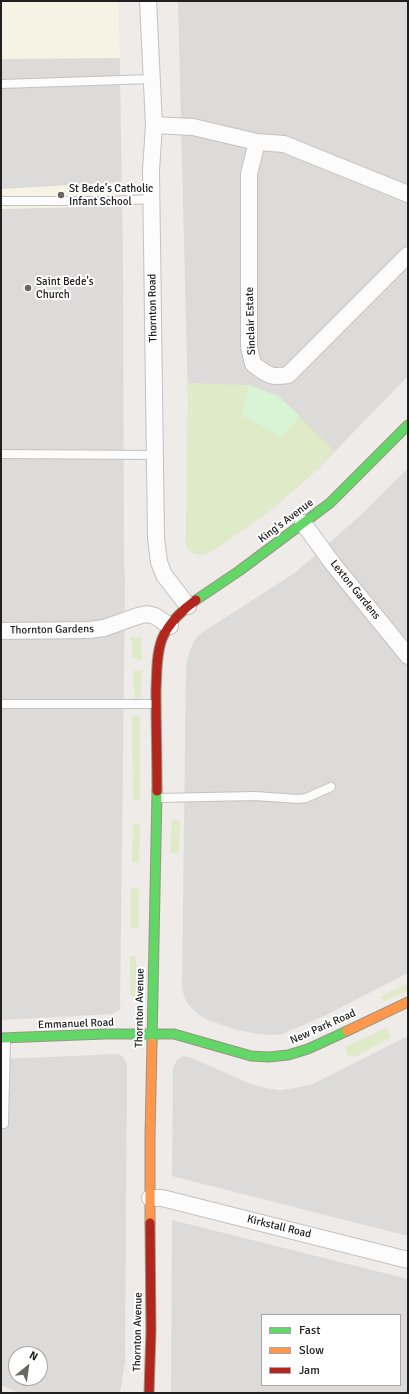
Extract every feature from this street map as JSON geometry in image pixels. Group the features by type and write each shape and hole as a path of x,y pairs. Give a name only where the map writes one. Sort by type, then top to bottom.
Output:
{"main road":[{"name":"King's Avenue","path":"170,626 188,606 239,571 330,503 408,425"},
{"name":"Thornton Avenue","path":"149,1393 151,1331 150,1198 152,1033 157,798 157,661 159,648 170,626"},
{"name":"New Park Road","path":"152,1033 174,1034 251,1056 269,1057 288,1055 308,1049 408,1002"},
{"name":"Emmanuel Road","path":"3,1038 152,1033"}],"street":[{"name":"Thornton Road","path":"148,1 154,125 151,199 156,538 164,575 188,606"},
{"path":"154,125 193,127 257,142 284,144 408,194"},
{"name":"Sinclair Estate","path":"257,142 249,174 249,347 253,364 265,373 276,377 288,375 408,255"},
{"name":"Lexton Gardens","path":"303,523 333,564 408,656"},
{"name":"Thornton Gardens","path":"1,631 90,630 104,628 147,614 155,616 170,626"},
{"name":"Kirkstall Road","path":"150,1198 162,1198 408,1260"}],"lane":[{"path":"1,84 152,79"},
{"path":"1,201 109,201 151,199"},
{"path":"1,454 155,455"},
{"path":"1,704 156,704"},
{"path":"157,798 255,796 298,799 306,798 331,787"},
{"path":"3,1038 4,1124"}],"shaded area":[{"path":"1,1 119,1 125,577 120,1010 112,1014 1,1020"},
{"path":"1,1 119,1 120,58 1,59"},
{"path":"178,1 408,1 408,376 318,469 263,516 211,552 203,555 193,553 186,545 188,404"},
{"name":"St Bede's Catholic Infant School","path":"121,182 122,206 1,209 1,189"},
{"path":"408,468 408,973 324,1016 282,1034 258,1034 237,1030 208,1020 199,1015 187,1003 182,987 186,665 190,651 194,641 200,634 296,572 362,514"},
{"path":"408,1036 408,1236 172,1176 173,1068 177,1060 183,1056 189,1057 251,1084 280,1090 313,1084"},
{"path":"118,1054 123,1057 127,1064 125,1361 120,1393 19,1393 1,1385 1,1059"},
{"path":"172,1220 408,1279 408,1393 171,1393"}],"green space":[{"path":"188,383 249,385 278,396 334,451 318,469 263,516 211,552 204,554 193,553 186,545"},
{"path":"249,385 278,396 300,416 282,437 242,415"},
{"path":"130,637 141,637 142,660 132,658 132,644"},
{"path":"142,670 140,700 135,699 133,671"},
{"path":"132,716 140,716 140,801 133,799"},
{"path":"172,820 180,821 179,853 170,853"},
{"path":"133,823 140,824 139,863 132,862"},
{"path":"131,888 139,889 139,929 130,928"},
{"path":"130,956 136,957 136,997 130,995"},
{"path":"408,983 408,990 384,1001 380,997"},
{"path":"386,1028 391,1037 357,1056 348,1057 345,1047"}],"traffic: fast":[{"path":"196,600 239,571 330,503 408,425"},
{"path":"152,1043 157,791"},
{"path":"1,1038 105,1034 174,1034 251,1056 269,1057 288,1055 308,1049 347,1031"}],"traffic: slow":[{"path":"347,1031 408,1002"},
{"path":"150,1223 152,1043"}],"traffic: jam":[{"path":"157,791 156,690 159,651 162,639 172,622 181,612 196,600"},
{"path":"149,1393 151,1331 150,1223"}],"place":[{"name":"St Bede's Catholic Infant School","path":"61,195"},
{"name":"Saint Bede's Church","path":"28,288"}]}
